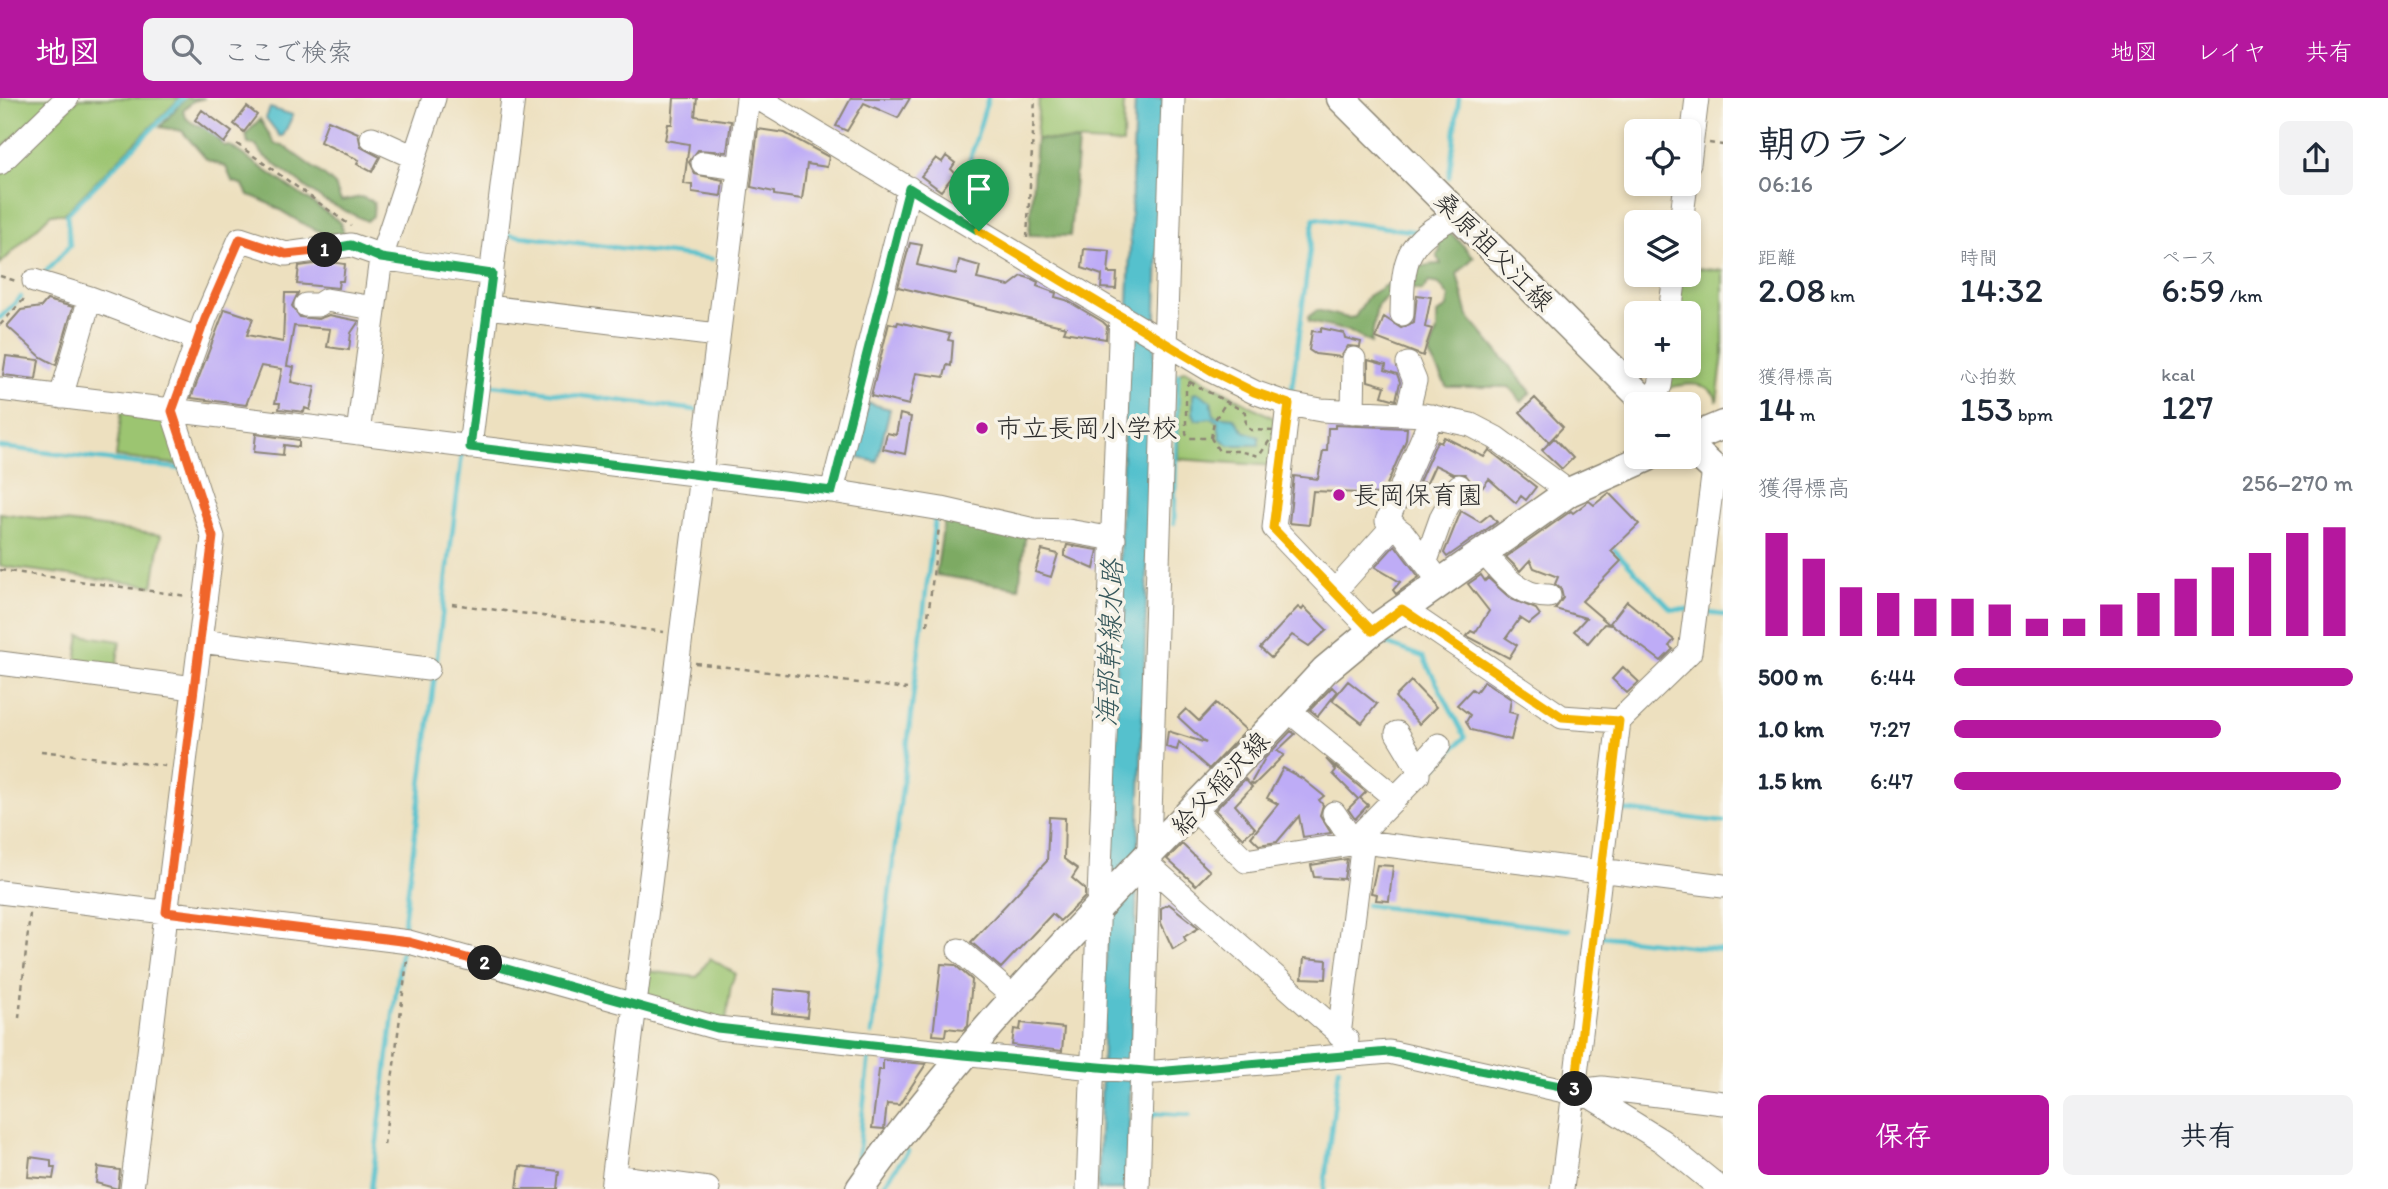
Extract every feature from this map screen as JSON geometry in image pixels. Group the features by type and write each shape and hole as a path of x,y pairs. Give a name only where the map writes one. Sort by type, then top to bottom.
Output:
{"main road":[{"name":"桑原祖父江線","path":"1341,98 1636,392"},
{"path":"1701,434 1723,425"},
{"path":"1701,457 1718,473"},
{"name":"給父稲沢線","path":"860,1189 900,1132 964,1055 1103,904 1147,863 1325,670 1402,609 1433,572 1483,551 1569,492 1624,468"}],"street":[{"path":"0,163 67,98"},
{"path":"358,433 382,257 434,98"},
{"path":"470,447 513,98"},
{"path":"708,1189 613,1183 748,98"},
{"path":"758,98 1162,341 1254,392 1289,404 1353,412 1432,416 1471,425 1496,438 1569,492"},
{"path":"1138,1189 1138,1071 1147,863 1162,341 1173,98"},
{"path":"1694,119 1697,98"},
{"path":"372,138 414,157"},
{"path":"704,163 739,168"},
{"path":"832,491 909,188"},
{"path":"1402,314 1403,269 1409,252 1422,235 1458,215"},
{"path":"132,1189 213,537 172,411 198,339 240,239 286,254 351,245 382,257 492,274"},
{"path":"36,282 90,298 198,339"},
{"path":"61,397 90,298"},
{"path":"306,305 318,305 326,300 374,308"},
{"path":"488,307 717,335"},
{"path":"1088,1189 1097,1069 1123,317"},
{"path":"1353,412 1354,359"},
{"path":"1407,414 1415,381 1408,364"},
{"path":"0,389 832,491 942,509 1034,530 1068,531 1114,539"},
{"path":"1289,404 1273,528 1372,631"},
{"path":"1432,416 1387,521 1394,524 1433,572"},
{"path":"1562,1189 1619,721 1690,652 1718,473"},
{"path":"1433,572 1442,516 1459,486"},
{"path":"1334,592 1394,524"},
{"path":"1483,551 1509,583 1539,597 1549,596"},
{"path":"1402,609 1562,717 1619,721"},
{"path":"200,641 428,669"},
{"path":"0,663 194,688"},
{"path":"1289,709 1395,798"},
{"path":"1397,733 1418,771"},
{"path":"1339,1035 1358,842 1364,830 1439,745"},
{"path":"1195,810 1246,861 1358,842 1723,886"},
{"path":"1334,813 1358,842"},
{"path":"1147,863 1339,1035 1363,1053"},
{"path":"0,892 409,942 717,1028 1097,1069 1138,1071 1389,1052 1574,1091 1591,1097 1662,1141 1721,1189"},
{"path":"959,950 1016,999"},
{"path":"1574,1091 1602,1088 1723,1103"}],"path":[{"path":"1025,258 1035,98"},
{"path":"237,144 357,231"},
{"path":"0,325 36,282"},
{"path":"1211,438 1189,438 1186,433 1186,386 1190,382 1227,401 1245,412 1246,426 1251,430 1276,431 1259,456 1238,451 1219,451 1211,438 1214,421 1227,401"},
{"path":"927,625 942,509"},
{"path":"0,570 205,599"},
{"path":"452,604 681,634"},
{"path":"678,661 907,689"},
{"path":"41,751 184,768"},
{"path":"19,1018 32,896"},
{"path":"384,1145 409,942"}],"green space":[{"path":"0,98 54,98 0,150"},
{"path":"79,98 180,98 64,214 51,214 0,264 0,175"},
{"path":"185,98 205,98 193,101 183,111 190,121 208,128 224,146 230,146 340,222 345,236 318,231 248,195 243,185 232,181 226,167 207,160 182,131 160,127"},
{"path":"1039,98 1124,98 1123,144 1036,139"},
{"path":"260,119 275,144 282,145 335,185 341,201 361,197 374,202 373,216 367,221 324,201 264,156 255,145 248,144 246,134"},
{"path":"1036,139 1078,142 1070,236 1029,235"},
{"path":"1449,231 1474,257 1457,274 1468,316 1531,392 1522,402 1509,387 1447,387 1429,355 1437,331 1437,314 1447,307 1449,297 1439,284 1429,282 1422,291 1413,289 1408,269 1441,264 1437,255 1440,251 1439,245 1430,241"},
{"path":"1701,268 1723,271 1723,353 1717,402 1709,389 1703,386 1688,384 1666,389 1667,378 1701,378 1701,301 1677,301 1678,287 1701,287"},
{"path":"1391,282 1395,288 1377,306 1371,343 1348,331 1309,322 1308,317 1317,310 1348,318 1355,317 1368,296"},
{"path":"1185,370 1279,421 1274,466 1178,459 1179,373"},
{"path":"122,409 164,414 183,465 116,457"},
{"path":"0,513 161,535 153,586 0,566"},
{"path":"945,514 1026,531 1019,588 936,575"},
{"path":"80,635 120,641 115,675 75,669"},
{"path":"710,958 736,974 731,984 726,1021 647,999 646,971 697,977"}],"water":[{"path":"1135,98 1163,98 1127,1189 1098,1189"},
{"path":"270,108 293,115 283,136 280,136 266,118"},
{"path":"1197,392 1211,401 1214,416 1234,418 1244,431 1259,437 1259,445 1229,445 1220,438 1218,422 1211,418 1196,420 1193,413 1193,394"},
{"path":"868,403 890,409 877,462 855,457"}],"building":[{"path":"674,98 697,98 695,116 731,121 727,152 698,150 689,162 695,174 723,180 721,196 692,192 692,185 684,184 689,144 665,140 668,124 672,124"},
{"path":"851,98 910,98 898,118 864,103 847,131 836,126"},
{"path":"247,107 257,115 244,132 234,124"},
{"path":"202,110 232,132 224,143 195,120"},
{"path":"328,120 358,133 361,147 380,157 372,172 357,164 359,160 320,142"},
{"path":"758,129 785,133 829,157 827,167 807,164 802,199 774,195 774,192 751,187"},
{"path":"946,156 955,163 951,169 955,173 941,191 921,176 936,158 942,162"},
{"path":"910,243 922,245 917,265 956,274 959,260 980,266 977,279 1009,286 1022,276 1032,279 1038,282 1037,286 1056,293 1055,297 1066,300 1103,322 1107,326 1106,339 1064,332 1066,327 898,287"},
{"path":"1084,249 1110,251 1108,273 1117,273 1116,289 1101,288 1102,275 1082,268"},
{"path":"330,262 345,264 343,281 339,281 338,288 297,284 299,266"},
{"path":"285,293 298,293 292,306 300,317 318,319 329,315 359,321 351,333 349,350 327,347 330,329 294,326 287,366 294,367 291,382 315,387 310,410 305,408 304,412 279,409 280,403 275,403 282,369 261,366 246,405 191,398 225,309 253,318 247,335 283,342"},
{"path":"1417,295 1431,297 1425,327 1432,329 1423,356 1376,338 1384,317 1401,328 1414,322"},
{"path":"47,300 73,307 56,365 41,357 7,326 21,310 41,307"},
{"path":"898,322 950,334 948,340 953,341 951,366 947,365 944,377 916,373 909,405 871,396 889,323 897,325"},
{"path":"1321,328 1344,333 1345,338 1361,342 1360,347 1348,346 1341,357 1315,354 1309,350 1312,331 1321,332"},
{"path":"6,356 39,360 36,379 3,375"},
{"path":"1368,360 1386,365 1385,370 1397,374 1400,382 1396,400 1382,396 1385,386 1368,381"},
{"path":"1535,398 1563,427 1549,442 1520,412"},
{"path":"900,414 911,417 905,454 883,449 887,433 896,435"},
{"path":"1335,425 1407,428 1406,440 1383,494 1313,491 1309,525 1289,523 1294,476 1318,479 1323,451 1327,451 1328,428 1335,428"},
{"path":"256,434 299,440 299,447 284,445 283,455 254,452"},
{"path":"1444,437 1484,457 1489,450 1536,487 1526,500 1521,496 1516,503 1489,479 1482,488 1472,483 1465,474 1453,474 1435,465 1427,483 1419,482 1437,441 1441,443"},
{"path":"1554,438 1573,458 1562,469 1542,450"},
{"path":"1609,493 1639,524 1611,551 1621,561 1582,601 1610,625 1604,624 1588,643 1574,631 1586,618 1555,609 1563,598 1561,589 1555,584 1558,577 1534,568 1530,560 1520,571 1506,557 1571,511 1573,513 1589,501 1594,505"},
{"path":"1461,511 1480,522 1490,514 1497,522 1447,557 1444,553"},
{"path":"1067,545 1098,550 1094,569 1064,556"},
{"path":"1395,545 1419,577 1396,594 1393,590 1400,582 1375,567"},
{"path":"1042,550 1058,554 1051,577 1035,572"},
{"path":"1481,575 1485,581 1488,578 1511,599 1536,609 1540,615 1529,624 1520,618 1506,638 1517,645 1509,658 1467,636 1471,631 1475,633 1489,611 1468,584"},
{"path":"1627,601 1674,640 1669,646 1673,649 1661,661 1610,623"},
{"path":"1298,607 1302,610 1304,607 1327,630 1309,646 1292,635 1271,658 1260,648"},
{"path":"1623,667 1639,682 1627,693 1612,679"},
{"path":"1348,681 1377,704 1362,723 1332,700"},
{"path":"1411,681 1436,707 1419,724 1395,697"},
{"path":"1484,681 1511,699 1509,712 1517,714 1511,740 1471,730 1466,722 1470,715 1457,705 1472,689 1476,692"},
{"path":"1332,687 1337,692 1318,716 1310,710"},
{"path":"1216,703 1246,730 1209,769 1179,742 1177,750 1166,747 1168,731 1206,743 1178,717 1186,709 1199,721"},
{"path":"1291,731 1295,734 1277,751 1284,755 1254,785 1251,783 1265,758"},
{"path":"1326,759 1366,792 1360,798 1368,805 1355,819 1348,809 1358,799 1333,774 1336,770"},
{"path":"1283,768 1303,779 1324,796 1319,800 1323,805 1320,815 1331,833 1303,837 1299,816 1277,842 1259,845 1251,837 1278,804 1267,798"},
{"path":"1245,779 1252,787 1235,805 1255,828 1243,838 1215,810"},
{"path":"1049,817 1065,818 1064,859 1078,869 1072,878 1085,889 1085,897 1060,921 1052,914 1001,968 971,942 1047,861"},
{"path":"1182,844 1210,871 1196,885 1167,859"},
{"path":"1347,859 1344,879 1314,877 1311,865"},
{"path":"1377,865 1393,866 1389,901 1376,900 1377,894 1371,893"},
{"path":"1169,904 1199,928 1184,937 1186,941 1173,949 1161,923 1161,908"},
{"path":"1304,958 1327,960 1326,979 1302,978"},
{"path":"941,964 955,965 972,980 968,1026 964,1030 946,1028 945,1036 933,1035"},
{"path":"774,989 809,993 807,1017 772,1013"},
{"path":"1021,1023 1064,1028 1062,1051 1012,1045 1014,1029 1020,1030"},
{"path":"883,1060 926,1064 899,1105 887,1104 884,1129 872,1128 879,1070 883,1070"},
{"path":"30,1157 51,1160 51,1167 55,1167 53,1179 28,1177"},
{"path":"520,1166 559,1171 557,1189 517,1189"},
{"path":"98,1167 120,1170 118,1189 96,1183"}],"waterway":[{"path":"42,276 70,245 67,214 183,98"},
{"path":"956,207 988,98"},
{"path":"1449,177 1459,98"},
{"path":"1291,395 1314,218 1419,232"},
{"path":"504,234 712,259"},
{"path":"0,318 21,297"},
{"path":"1174,523 1178,374"},
{"path":"485,384 696,410"},
{"path":"0,447 182,469"},
{"path":"436,665 462,454"},
{"path":"872,1034 935,518 932,518"},
{"path":"1610,545 1671,609 1687,610"},
{"path":"1703,612 1723,615"},
{"path":"1377,640 1423,657 1465,737 1427,776"},
{"path":"403,930 435,674"},
{"path":"1622,810 1723,822"},
{"path":"1366,905 1569,930"},
{"path":"1601,936 1723,950"},
{"path":"371,1189 401,952"},
{"path":"842,1189 857,1167 869,1054"},
{"path":"1324,1189 1339,1067"},
{"path":"1151,1118 1155,1113 1189,1115"},
{"path":"881,1189 908,1151"}],"place":[{"name":"市立長岡小学校","path":"982,428"},
{"name":"長岡保育園","path":"1339,495"}],"route":[{"path":"909,188 979,231 1212,371 1254,392 1289,404 1273,528 1372,631 1402,609 1562,717 1619,721 1574,1091 1389,1052 1156,1072 1093,1068 717,1028 409,942 166,912 213,537 172,411 205,319 240,239 296,255 351,245 382,256 381,258 492,274 470,447 832,491 866,357 869,355 909,188"}],"water label":[{"name":"海部幹線水路","path":"1109,643"}]}
